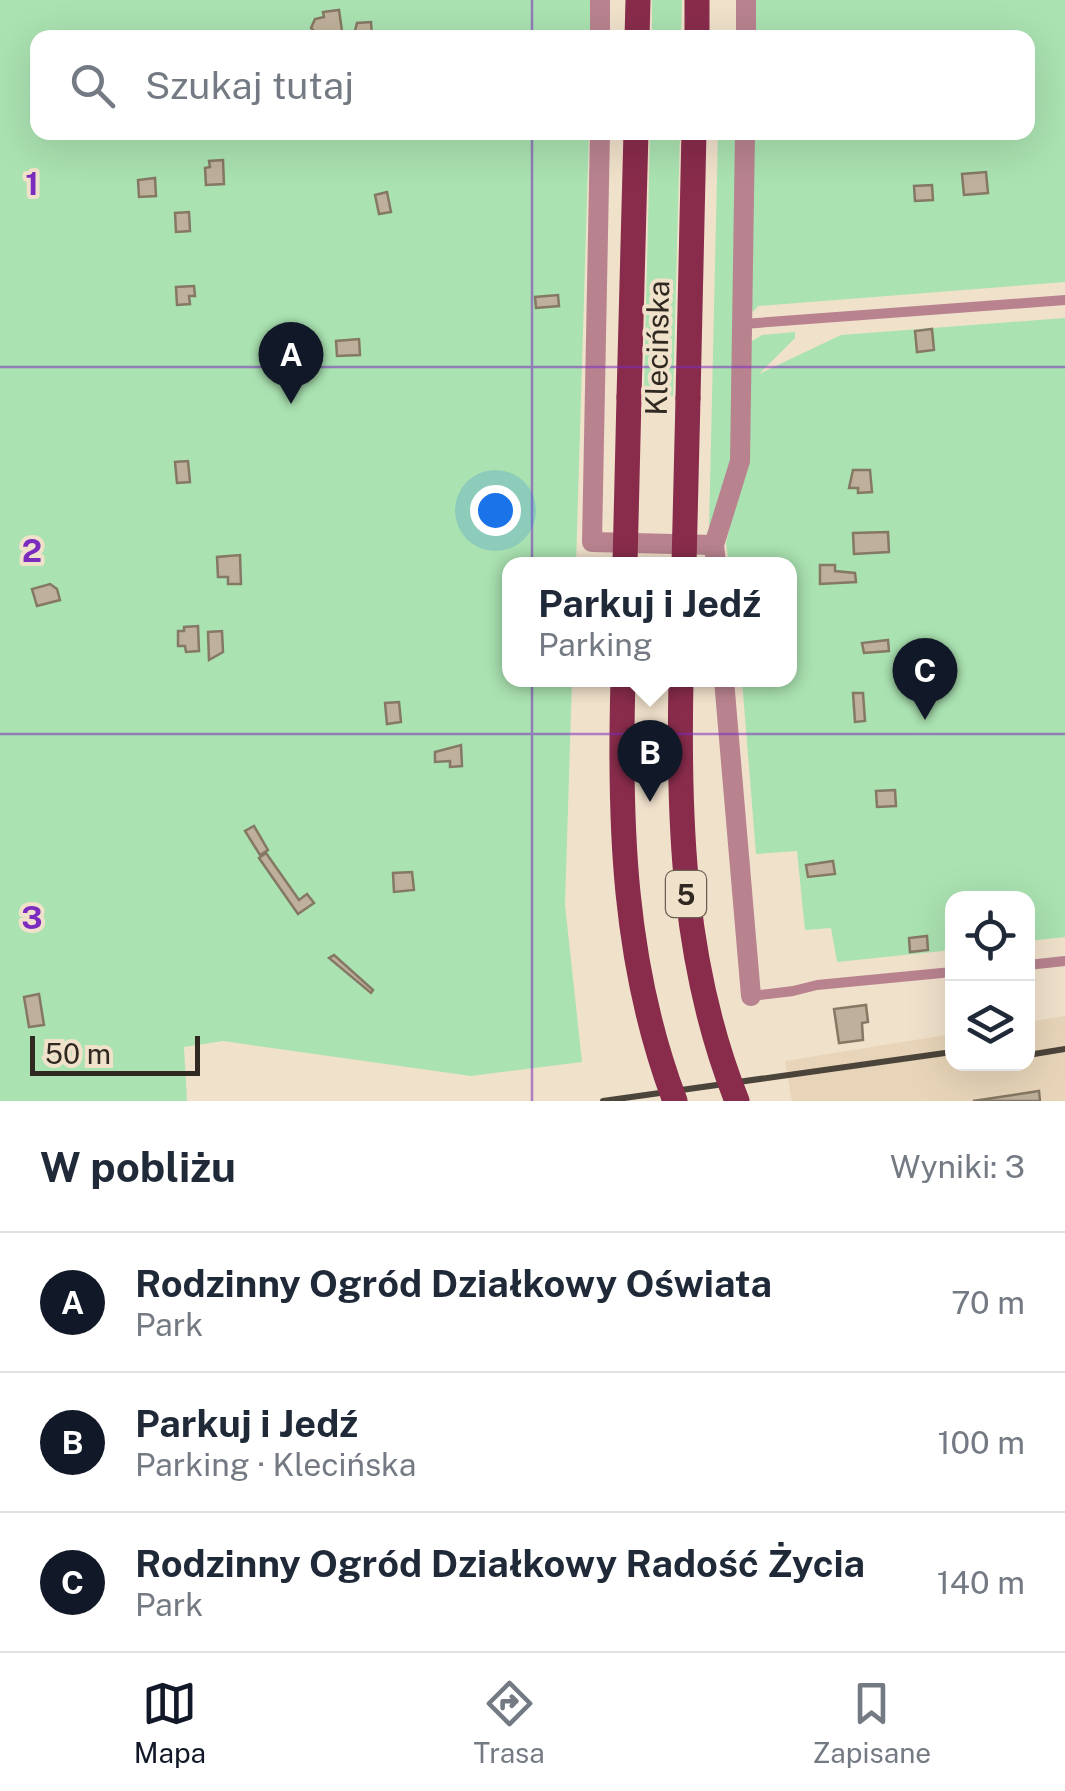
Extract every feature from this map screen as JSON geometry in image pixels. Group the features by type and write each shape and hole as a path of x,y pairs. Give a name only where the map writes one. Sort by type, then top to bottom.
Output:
{"main road":[{"path":"637,30 638,0"},
{"path":"697,30 698,0"},
{"name":"Klecińska","path":"625,557 636,140"},
{"name":"Klecińska","path":"684,557 694,140"},
{"name":"5","path":"623,687 620,774 625,881 642,989 674,1101"},
{"name":"5","path":"681,687 679,773 684,880 700,984 737,1101"}],"street":[{"path":"600,0 600,30"},
{"path":"746,0 746,30"},
{"path":"600,140 592,542 715,555 740,461 745,140"},
{"path":"725,687 751,996"}],"lane":[{"path":"743,324 1065,300"},
{"path":"1035,964 1065,962"},
{"path":"751,996 817,985 945,973"}],"shaded area":[{"path":"1065,1016 1065,1101 792,1101 785,1061 945,1035 945,1071 1035,1071 1035,1021"}],"green space":[{"path":"0,0 591,0 590,30 30,30 30,140 589,140 576,557 502,557 502,687 572,687 565,905 582,1062 471,1076 223,1041 184,1047 187,1101 0,1101"},
{"path":"652,0 682,0 681,30 652,30"},
{"path":"754,0 1065,0 1065,282 758,306 753,312 753,140 1035,140 1035,30 754,30"},
{"path":"650,140 680,140 673,396 644,396"},
{"path":"718,140 737,140 733,452 709,529"},
{"path":"1065,318 1065,937 1035,940 1035,891 945,891 945,951 837,962 831,928 805,930 797,851 756,854 743,687 797,687 797,557 728,557 726,543 733,513 752,341 762,335 795,332 795,338 759,374 841,335"}],"building":[{"path":"339,10 342,30 313,30 315,19 324,17 323,12"},
{"path":"371,22 372,30 355,30 357,23"},
{"path":"223,160 224,184 206,185 205,168 210,167 209,161"},
{"path":"986,172 988,193 964,195 962,174"},
{"path":"155,178 156,196 139,197 138,180"},
{"path":"932,185 933,200 915,201 914,186"},
{"path":"387,192 391,212 379,214 375,195"},
{"path":"189,212 190,231 176,232 175,213"},
{"path":"194,286 195,296 189,296 190,304 177,305 176,287"},
{"path":"558,295 559,306 536,308 535,297"},
{"path":"932,329 934,350 917,352 915,331"},
{"path":"359,339 360,355 337,356 336,341"},
{"path":"188,461 190,482 177,483 175,462"},
{"path":"853,470 870,470 872,492 858,493 858,488 849,488"},
{"path":"888,532 889,552 854,554 853,533"},
{"path":"240,555 241,584 228,584 228,577 218,577 217,557"},
{"path":"820,565 835,565 835,571 855,573 856,582 820,584"},
{"path":"50,584 57,589 60,600 37,606 32,589"},
{"path":"198,626 199,651 186,652 185,646 178,646 178,631"},
{"path":"222,631 223,652 209,660 208,632"},
{"path":"888,640 889,651 864,653 862,643"},
{"path":"853,693 863,693 865,721 855,722"},
{"path":"399,702 401,722 387,724 385,703"},
{"path":"461,745 462,766 450,767 450,761 435,762 435,752"},
{"path":"895,790 896,806 877,807 876,791"},
{"path":"254,826 268,850 260,855 245,831"},
{"path":"266,853 299,900 307,894 314,903 298,914 259,858"},
{"path":"833,861 835,874 808,877 806,865"},
{"path":"412,872 414,890 394,892 393,873"},
{"path":"927,936 928,950 910,952 909,938"},
{"path":"334,955 373,990 371,993 329,958"},
{"path":"39,994 44,1025 29,1027 24,997"},
{"path":"866,1005 868,1022 862,1023 863,1040 839,1043 834,1009"},
{"path":"1039,1091 1040,1101 973,1101"}],"railway":[{"path":"1035,1054 1065,1049"},
{"path":"603,1101 945,1053"}],"place":[{"name":"Rodzinny Ogród Działkowy Oświata","path":"291,404"},
{"name":"Rodzinny Ogród Działkowy Radość Życia","path":"925,720"},
{"name":"Parkuj i Jedź","path":"650,802"}]}
